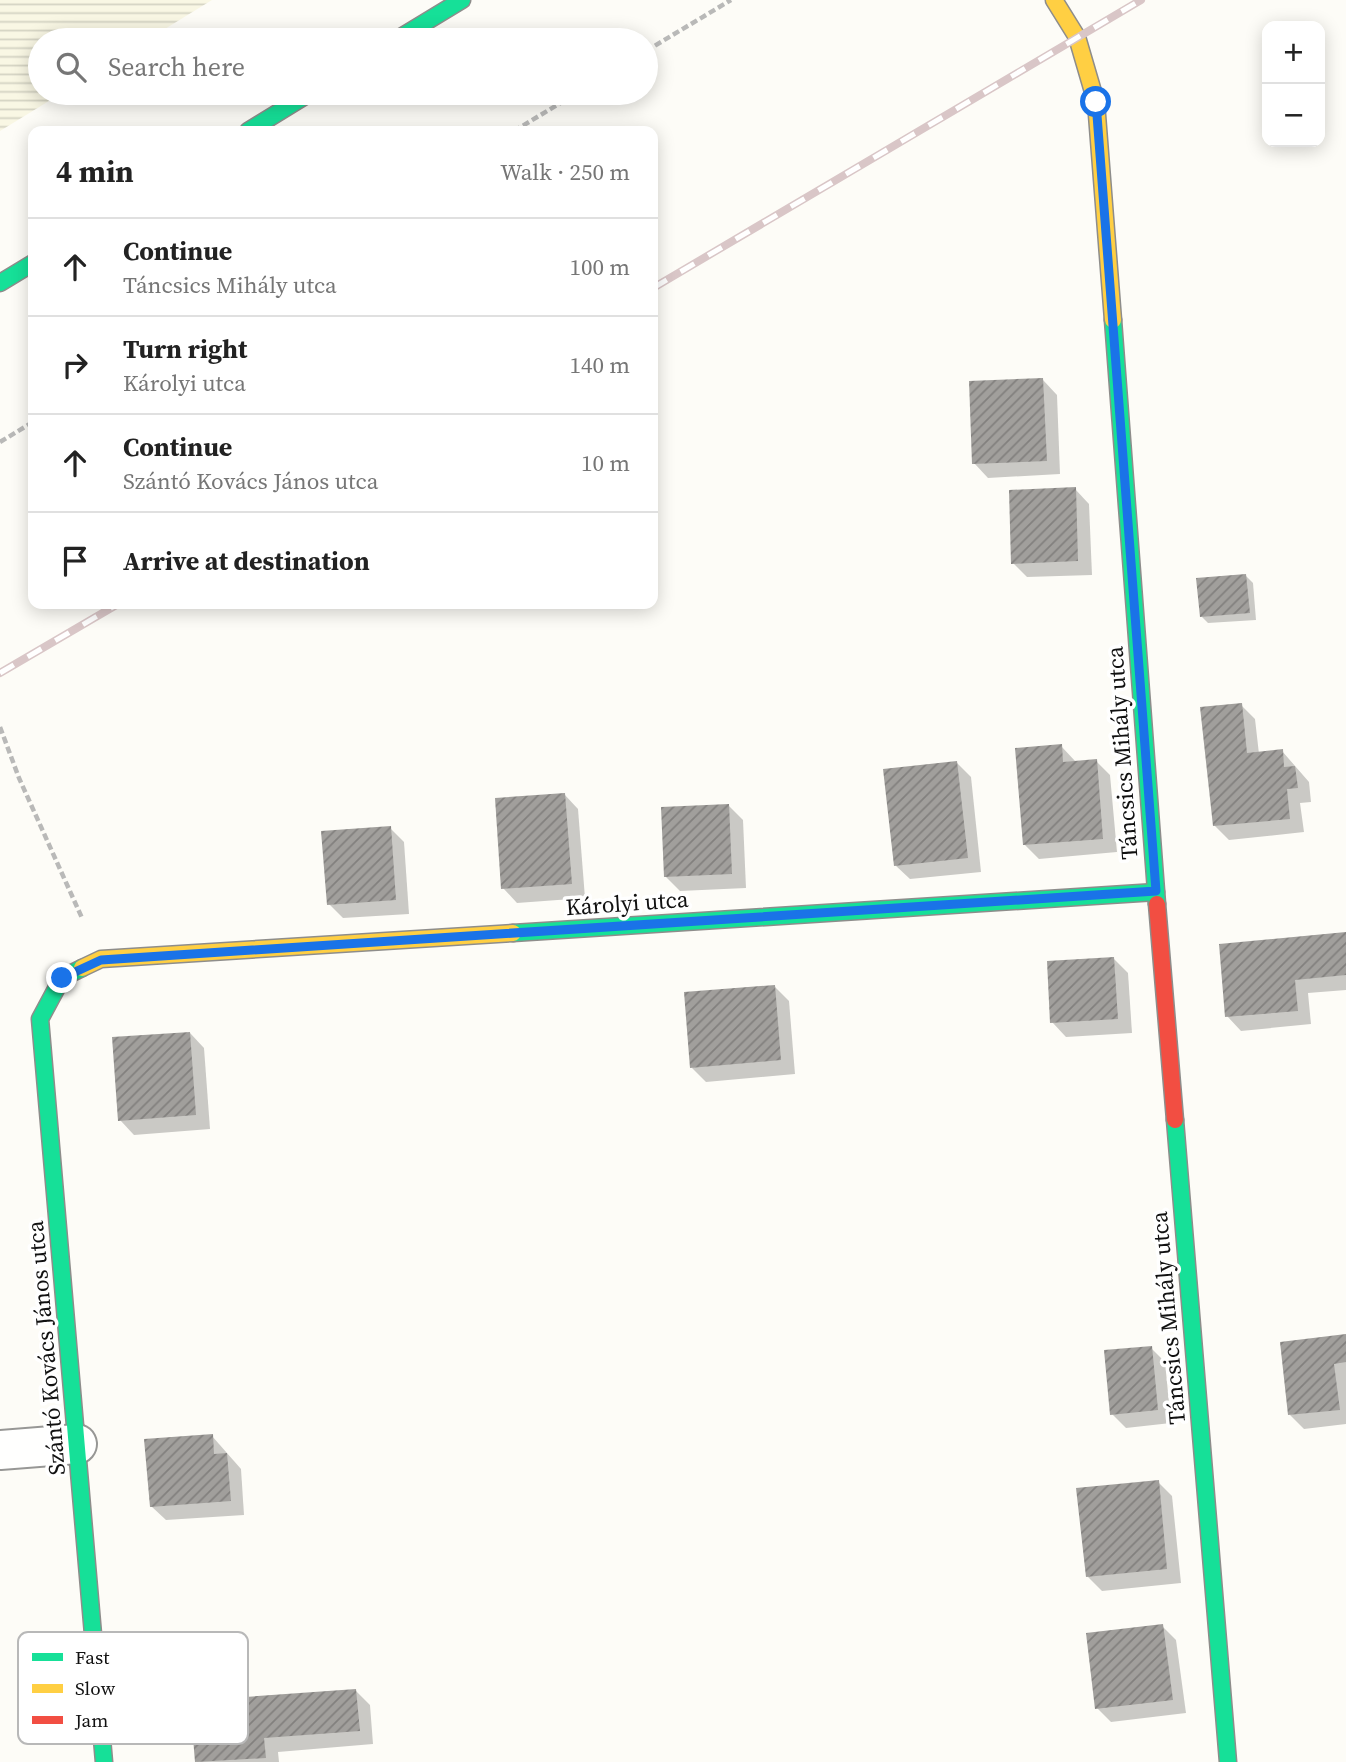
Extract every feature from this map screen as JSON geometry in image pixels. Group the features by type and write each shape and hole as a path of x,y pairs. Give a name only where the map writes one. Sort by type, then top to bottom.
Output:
{"street":[{"path":"416,28 462,0"},
{"name":"Táncsics Mihály utca","path":"1054,0 1077,37 1096,102 1156,891 1228,1762"},
{"path":"256,126 290,105"},
{"path":"0,283 28,266"},
{"name":"Károlyi utca","path":"101,960 1156,891"},
{"name":"Szántó Kovács János utca","path":"93,1632 40,1019 62,978 101,960"},
{"path":"0,1450 77,1444"},
{"name":"Szántó Kovács János utca","path":"102,1744 104,1762"}],"path":[{"path":"658,44 731,0"},
{"path":"521,126 557,105"},
{"path":"0,442 28,425"},
{"path":"0,727 19,778 101,960"}],"shaded area":[{"path":"0,0 212,0 166,28 28,28 28,105 42,105 0,131"}],"building":[{"path":"1043,378 1047,461 972,464 969,381"},
{"path":"1076,487 1078,561 1011,564 1009,490"},
{"path":"1246,574 1250,613 1200,617 1196,578"},
{"path":"1242,703 1247,753 1283,749 1284,767 1295,766 1298,788 1287,789 1290,819 1213,826 1200,707"},
{"path":"1062,744 1063,762 1097,759 1103,839 1023,845 1015,748"},
{"path":"957,761 968,858 894,866 883,769"},
{"path":"565,793 572,884 501,889 495,798"},
{"path":"729,804 732,874 664,877 661,807"},
{"path":"391,826 396,900 327,905 321,831"},
{"path":"1346,932 1346,975 1295,980 1298,1011 1225,1017 1219,944"},
{"path":"1114,957 1118,1019 1050,1023 1047,961"},
{"path":"775,985 781,1060 690,1068 684,992"},
{"path":"190,1032 196,1115 118,1121 112,1037"},
{"path":"1346,1334 1346,1362 1334,1364 1340,1410 1288,1415 1280,1342"},
{"path":"1152,1346 1158,1410 1110,1415 1104,1350"},
{"path":"213,1434 214,1454 227,1453 231,1501 150,1507 144,1439"},
{"path":"1159,1480 1167,1569 1086,1577 1076,1488"},
{"path":"1163,1624 1173,1700 1095,1709 1086,1633"},
{"path":"356,1689 360,1731 264,1738 266,1758 195,1762 194,1744 248,1744 248,1697"}],"railway":[{"path":"658,285 1141,0"},
{"path":"0,673 109,609"}],"traffic: fast":[{"path":"416,28 462,0"},
{"path":"256,126 290,105"},
{"path":"0,283 28,266"},
{"path":"1113,320 1157,904"},
{"path":"513,933 1156,892"},
{"path":"82,968 62,978 40,1019 93,1632"},
{"path":"1175,1120 1228,1762"},
{"path":"102,1744 104,1762"}],"traffic: slow":[{"path":"1054,0 1077,37 1096,102 1113,320"},
{"path":"82,968 101,959 513,933"}],"traffic: jam":[{"path":"1157,904 1175,1120"}],"route":[{"path":"62,978 101,960 1156,891 1096,102"}]}
